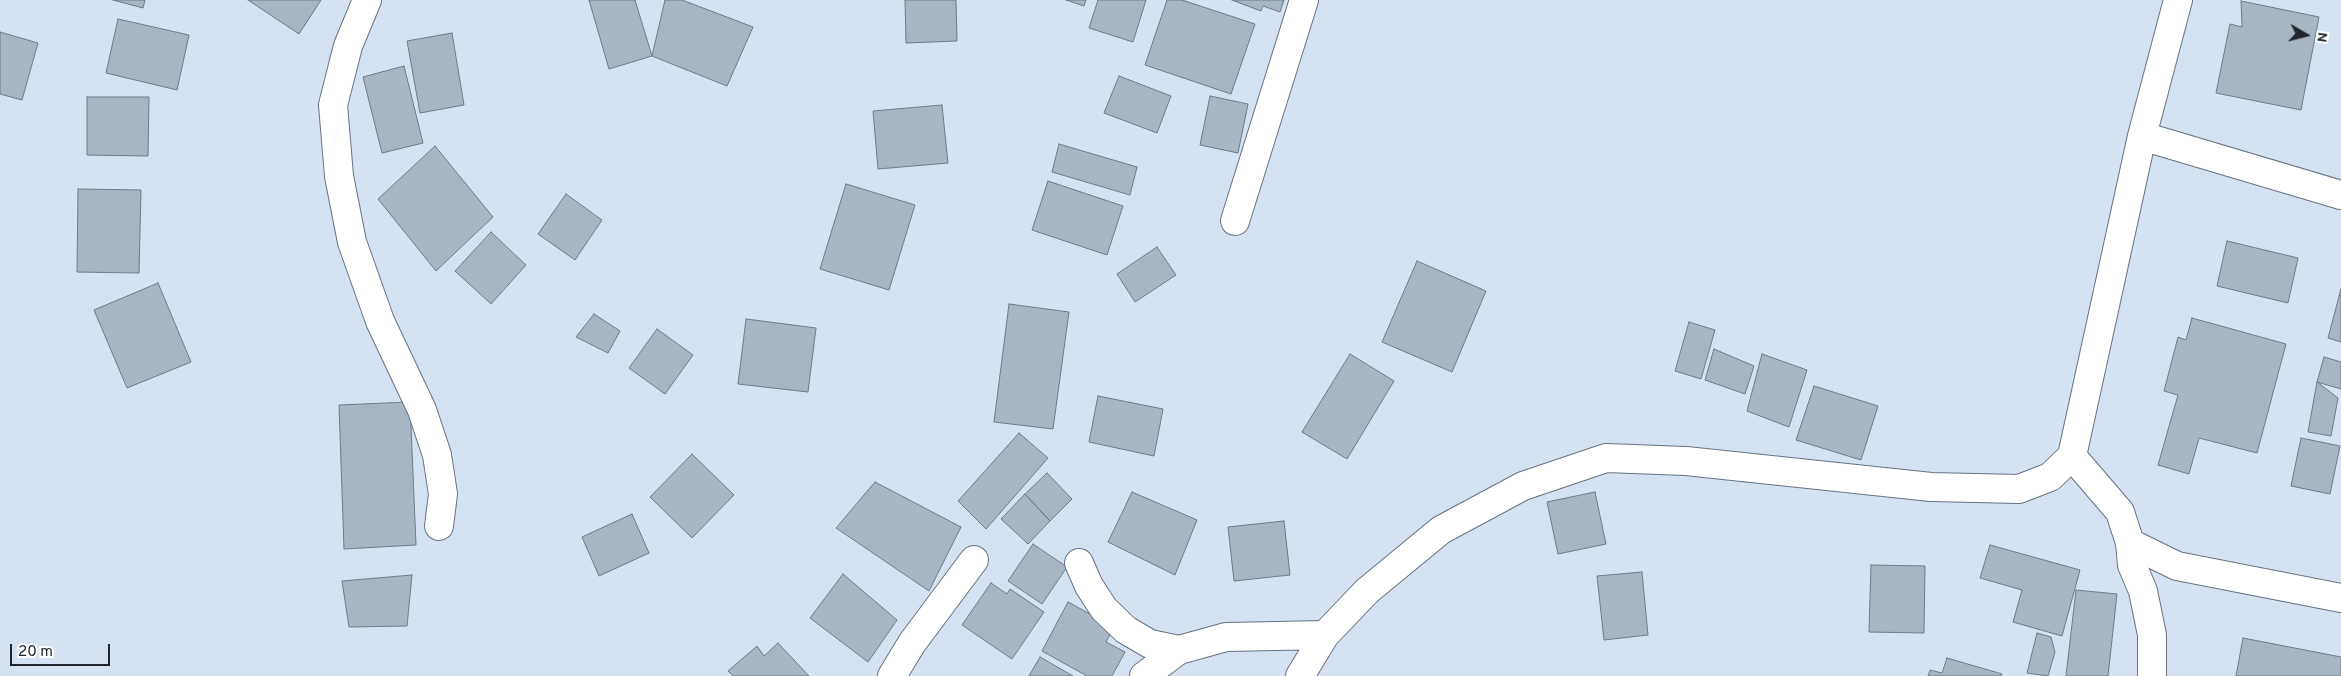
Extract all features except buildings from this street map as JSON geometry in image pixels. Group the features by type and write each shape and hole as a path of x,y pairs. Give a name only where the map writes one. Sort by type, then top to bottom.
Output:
{"street":[{"path":"367,0 348,46 333,106 339,176 355,251 380,321 422,410 437,456 444,494 439,526"},
{"path":"1235,220 1304,0"},
{"path":"1300,676 1325,635 1367,591 1441,530 1524,486 1606,458 1686,461 1932,487 2019,490 2050,477 2072,456 2142,136 2178,0"},
{"path":"2142,136 2341,195"},
{"path":"2072,456 2120,512 2130,543 2132,565 2143,591 2152,635 2152,676"},
{"path":"2130,543 2177,566 2341,598"},
{"path":"892,676 912,643 974,560"},
{"path":"1080,563 1089,586 1104,609 1126,630 1150,644 1180,650"},
{"path":"1144,676 1180,650 1226,637 1325,635"}]}
